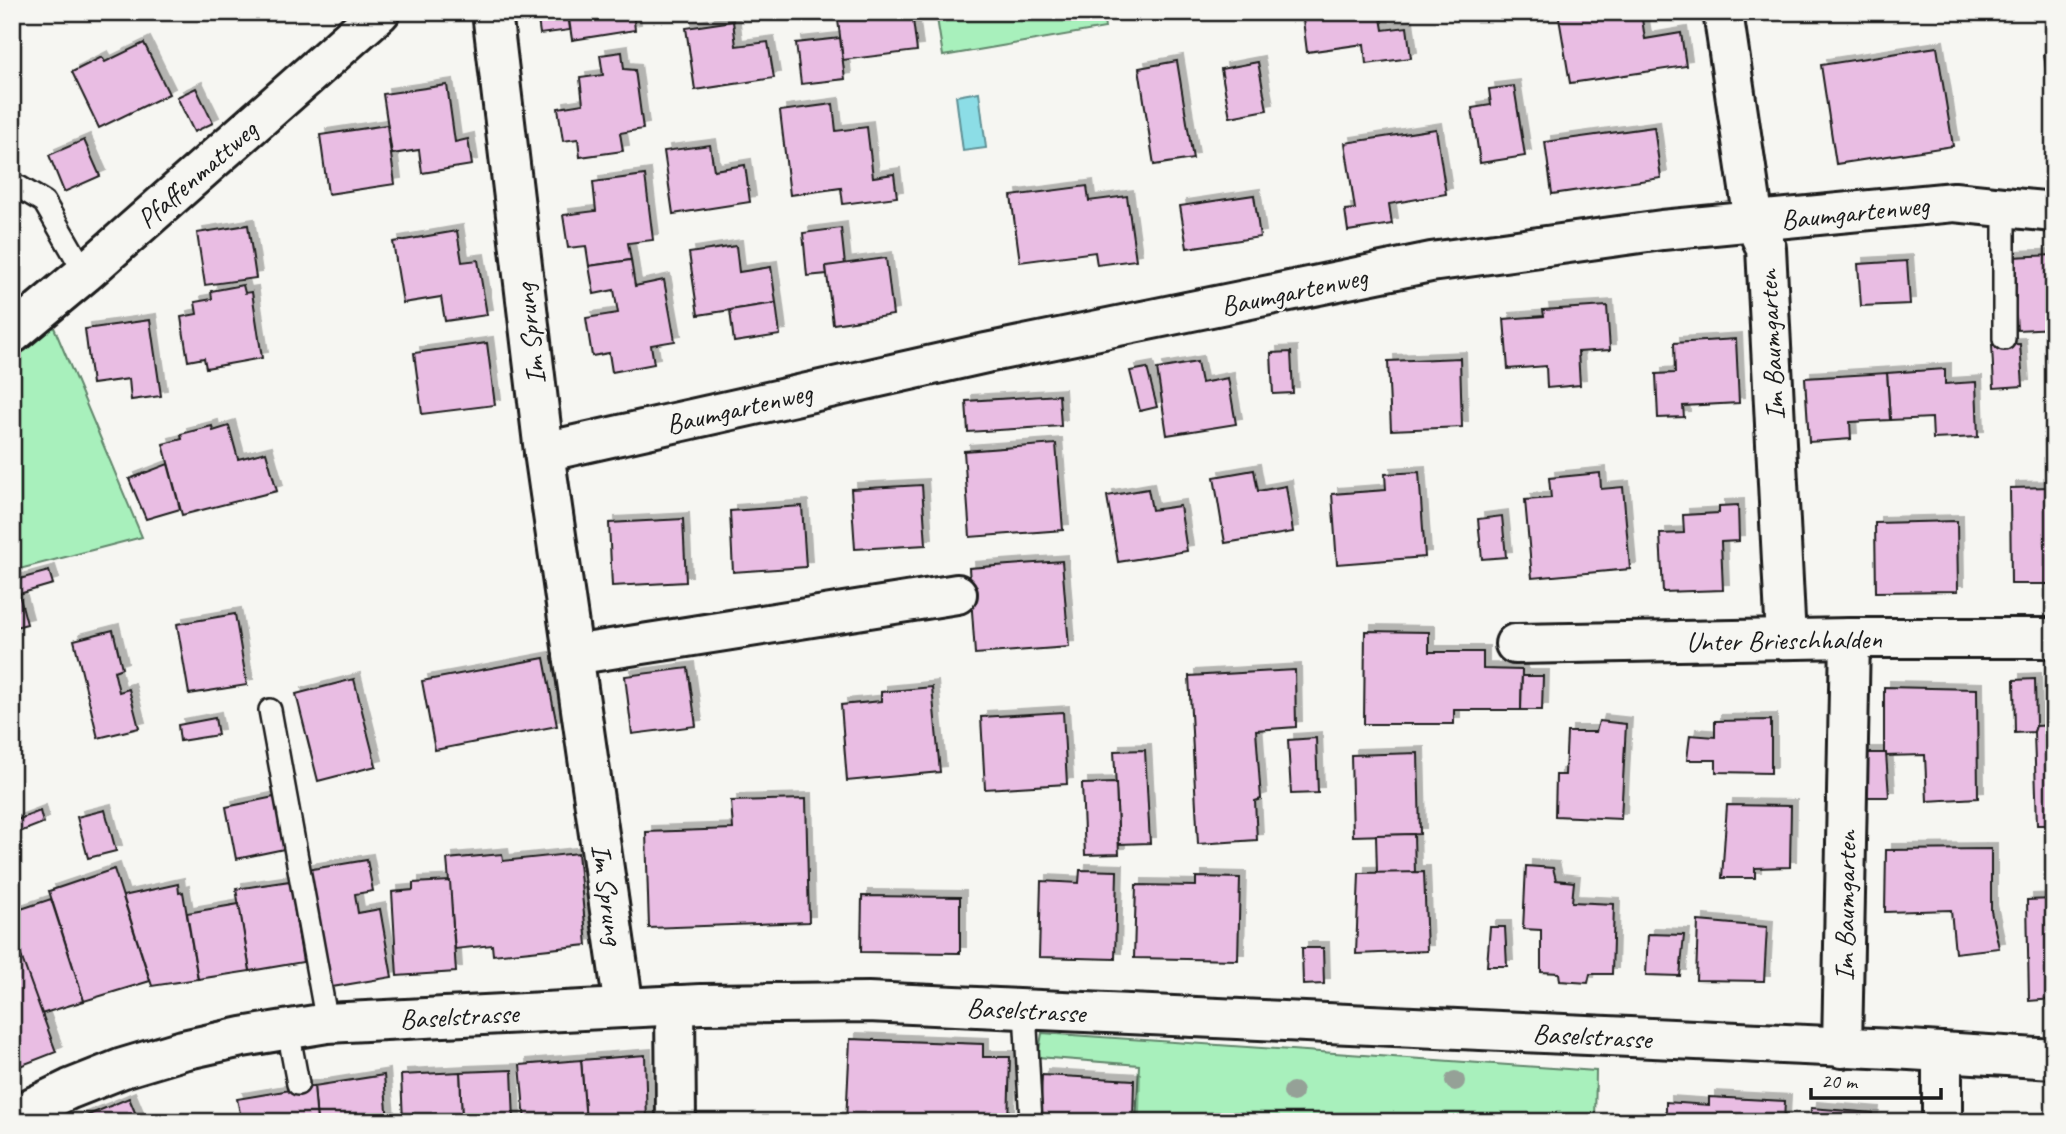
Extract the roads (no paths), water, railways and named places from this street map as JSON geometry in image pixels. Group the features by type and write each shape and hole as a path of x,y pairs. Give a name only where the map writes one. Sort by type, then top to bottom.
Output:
{"street":[{"name":"Pfaffenmattweg","path":"12,334 85,273 380,12"},
{"name":"Im Sprung","path":"492,12 544,452 624,1008"},
{"name":"Im Baumgarten","path":"1723,12 1754,222 1766,248 1786,639"},
{"name":"Baumgartenweg","path":"544,452 986,353 1431,262 1662,230 1954,202 2054,212"},
{"path":"573,655 957,594"},
{"name":"Im Baumgarten","path":"1842,1048 1850,638"},
{"name":"Unter Brieschhalden","path":"1515,644 1850,638 2054,638"},
{"name":"Baselstrasse","path":"12,1117 70,1089 123,1068 183,1050 327,1023 675,1005 868,1002 2054,1059"},
{"path":"675,1005 676,1122"},
{"path":"1942,1052 1942,1122"}],"lane":[{"path":"12,190 19,187 44,202 85,273"},
{"path":"2004,207 2004,338"},
{"path":"270,710 327,1023"},
{"path":"1025,1010 1031,1122"},
{"path":"288,1030 298,1084"}],"water":[{"path":"979,92 986,148 963,151 956,96"}]}
